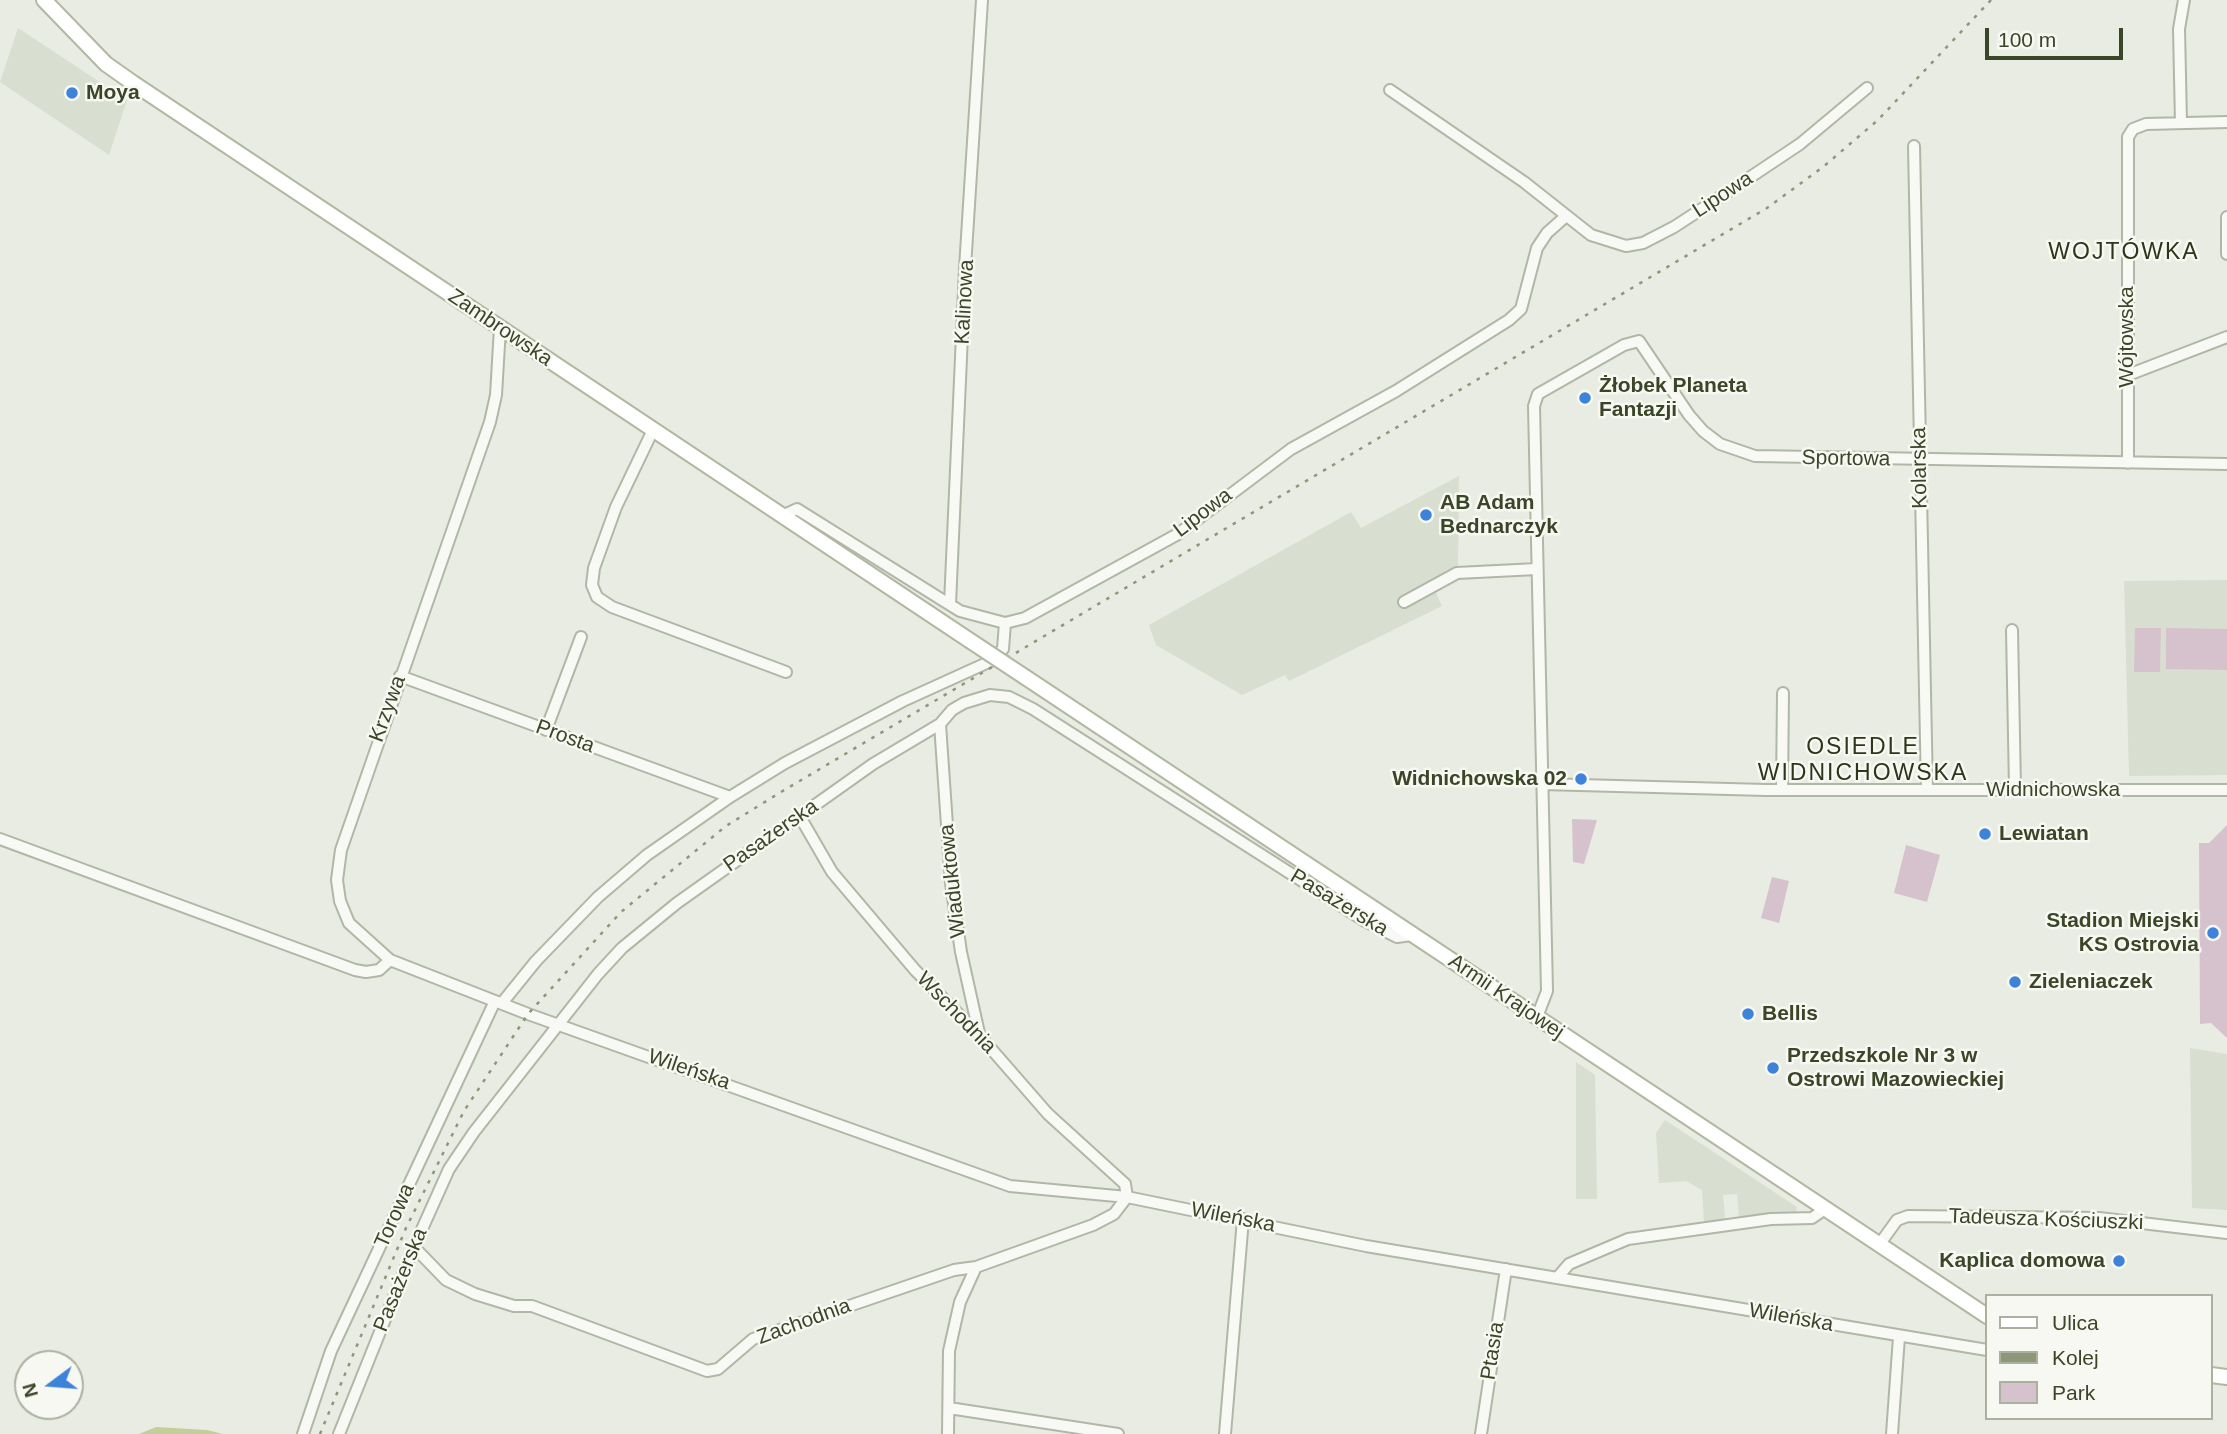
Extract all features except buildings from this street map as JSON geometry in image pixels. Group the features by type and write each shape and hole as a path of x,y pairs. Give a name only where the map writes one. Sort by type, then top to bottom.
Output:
{"main road":[{"name":"Zambrowska","path":"44,0 106,64 1025,677"},
{"name":"Armii Krajowej","path":"1025,677 1986,1315"}],"street":[{"name":"Kalinowa","path":"950,604 965,268 982,0"},
{"path":"2184,0 2179,29 2180,123 2227,122"},
{"name":"Lipowa","path":"1390,90 1524,182 1591,235 1626,246 1643,243 1674,227 1800,144 1867,88"},
{"name":"Wójtowska","path":"2128,463 2126,144 2133,129 2146,124 2180,123"},
{"name":"Kolarska","path":"1914,146 1927,790"},
{"name":"Lipowa","path":"1005,623 1026,618 1178,534 1291,449 1396,391 1509,320 1521,309 1537,248 1566,216"},
{"path":"2227,217 2227,254"},
{"name":"Krzywa","path":"499,1002 390,960 349,923 340,901 337,880 348,823 490,422 496,396 500,328"},
{"path":"2128,375 2227,337"},
{"name":"Sportowa","path":"1537,569 1535,398 1624,345 1639,341 1689,415 1703,431 1733,449 1772,458 2227,464"},
{"path":"653,430 616,507 594,568 592,585 597,597 612,607 786,672"},
{"path":"782,516 797,509 950,604 983,619 1005,623"},
{"path":"1404,602 1457,573 1537,569 1547,991 1537,1017"},
{"name":"Torowa","path":"303,1434 331,1351 499,1002 624,873 730,797 821,743 990,661 1003,649 1005,623"},
{"path":"2012,629 2015,789"},
{"path":"546,730 581,638"},
{"name":"Prosta","path":"400,676 730,797"},
{"path":"1782,790 1783,693"},
{"name":"Pasażerska","path":"339,1434 414,1247 449,1169 482,1122 598,974 622,948 677,903 873,764 940,724 951,710 978,697 1009,697 1092,744 1365,922 1397,937 1411,935"},
{"name":"Wiaduktowa","path":"940,724 951,883 961,952 980,1036"},
{"name":"Widnichowska","path":"1542,784 1782,790 2227,790"},
{"name":"Wschodnia","path":"799,815 832,872 915,970 980,1036 1048,1114 1125,1184 1127,1197"},
{"path":"0,839 355,970 379,970 390,960"},
{"name":"Wileńska","path":"499,1002 1010,1186 1127,1197 1366,1246 1986,1350"},
{"name":"Zachodnia","path":"414,1247 446,1280 475,1294 514,1306 532,1306 707,1371 718,1368 753,1339 954,1270 976,1267 1093,1224 1114,1214 1127,1197"},
{"path":"1558,1278 1569,1264 1628,1239 1771,1219 1812,1217 1825,1209"},
{"name":"Tadeusza Kościuszki","path":"1879,1245 1897,1220 1908,1216 2099,1219 2227,1233"},
{"path":"1225,1434 1243,1219"},
{"path":"948,1434 949,1351 960,1301 976,1267"},
{"name":"Ptasia","path":"1481,1434 1506,1269"},
{"path":"1892,1434 1899,1336"},
{"path":"949,1408 1118,1434"}],"shaded area":[{"path":"18,28 127,100 109,155 0,82"},
{"path":"1459,476 1458,567 1446,570 1436,593 1442,606 1289,681 1285,675 1242,695 1156,645 1149,625 1351,512 1361,528"},
{"path":"2227,580 2227,775 2129,776 2124,581"},
{"path":"2190,1048 2227,1054 2227,1210 2192,1208"},
{"path":"1576,1062 1595,1075 1597,1199 1576,1199"},
{"path":"1665,1120 1797,1207 1796,1213 1739,1217 1737,1194 1723,1195 1725,1219 1704,1222 1702,1190 1686,1181 1659,1183 1656,1133"},
{"path":"156,1427 207,1430 223,1434 139,1434"}],"green space":[{"path":"2135,628 2161,628 2160,672 2134,672"},
{"path":"2166,628 2227,629 2227,670 2166,669"},
{"path":"1572,819 1597,820 1584,864 1573,862"},
{"name":"Stadion Miejski KS Ostrovia","path":"2227,825 2227,1038 2211,1023 2200,1024 2199,843 2209,843"},
{"path":"1906,845 1940,855 1927,902 1894,893"},
{"path":"1772,877 1789,881 1779,923 1761,918"}],"railway":[{"path":"320,1434 406,1228 464,1111 528,1014 621,912 726,826 781,792 1767,208 1823,167 1878,120 1991,0"}],"place":[{"name":"Moya","path":"72,93"},
{"name":"Żłobek Planeta Fantazji","path":"1585,398"},
{"name":"AB Adam Bednarczyk","path":"1426,515"},
{"name":"Widnichowska 02","path":"1581,779"},
{"name":"Lewiatan","path":"1985,834"},
{"name":"Stadion Miejski KS Ostrovia","path":"2213,933"},
{"name":"Zieleniaczek","path":"2015,982"},
{"name":"Bellis","path":"1748,1014"},
{"name":"Przedszkole Nr 3 w Ostrowi Mazowieckiej","path":"1773,1068"},
{"name":"Kaplica domowa","path":"2119,1261"}],"district":[{"name":"WOJTÓWKA","path":"2124,253"},
{"name":"OSIEDLE WIDNICHOWSKA","path":"1863,761"}]}
